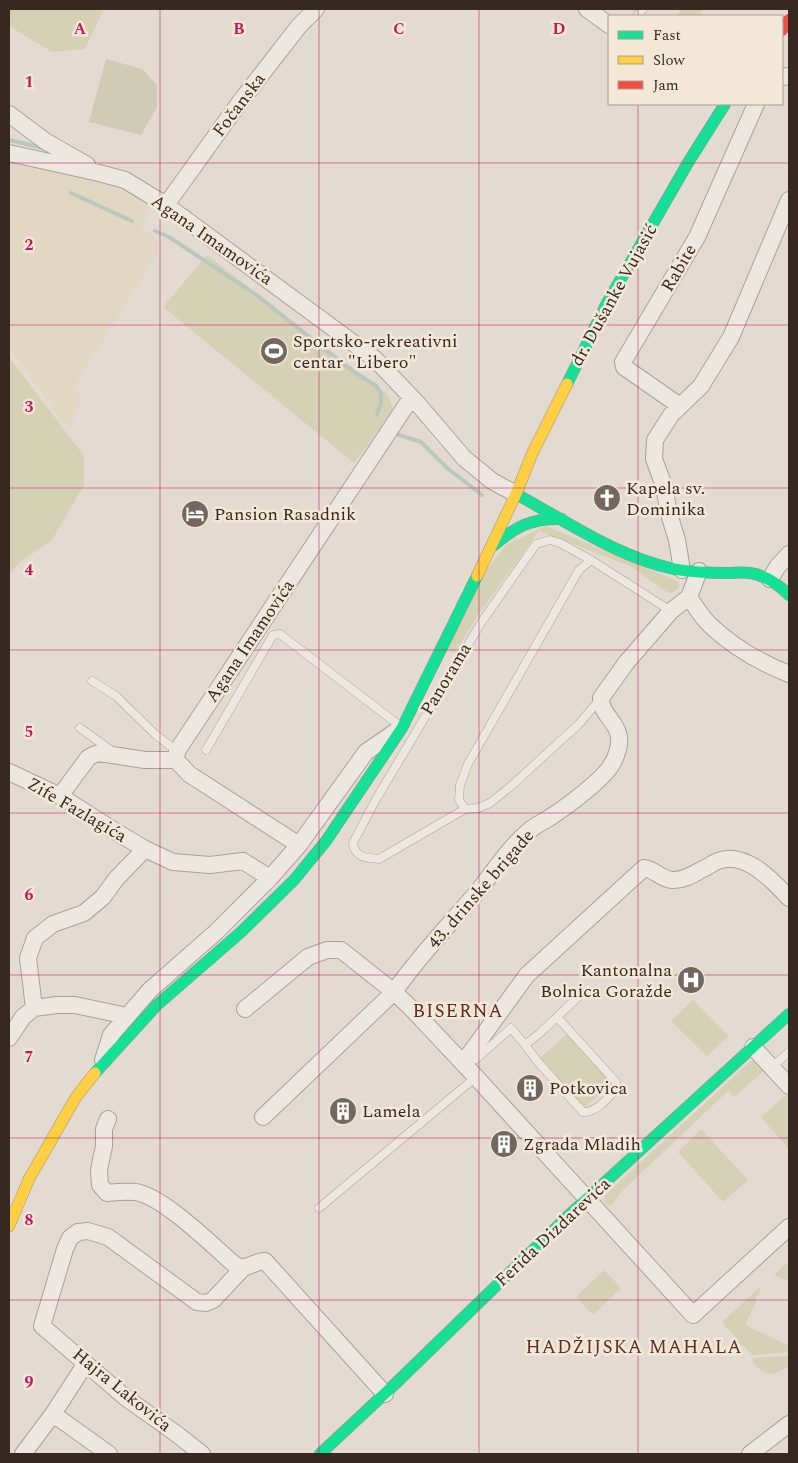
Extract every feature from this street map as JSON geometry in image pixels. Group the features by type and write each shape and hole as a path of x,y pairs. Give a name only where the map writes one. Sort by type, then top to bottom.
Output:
{"main road":[{"name":"dr. Dušanke Vujasić","path":"9,1226 29,1180 76,1097 100,1066 158,1005 241,932 294,880 326,841 402,728 516,494 532,454 607,303 689,161 718,106"},
{"name":"Agana Imamovića","path":"516,494 628,553 664,566 690,571 750,573 770,579"},
{"path":"490,548 520,525 532,520 547,518 563,519"},
{"path":"770,579 789,595"},
{"name":"Ferida Dizdarevića","path":"320,1454 385,1394 567,1217 789,1014"}],"street":[{"name":"Fočanska","path":"166,205 240,102 299,26 316,9"},
{"path":"587,9 608,24"},
{"name":"Rabite","path":"680,406 624,367 623,362 697,237 756,105"},
{"path":"9,114 45,141 100,173"},
{"name":"Agana Imamovića","path":"9,153 125,180 166,205 374,359 464,458 492,481 516,494"},
{"path":"789,200 731,338 701,386 671,415 655,440 654,458 664,486 669,514 677,540 690,571 689,597 709,624 734,644 772,668 789,674"},
{"name":"Agana Imamovića","path":"176,756 411,398"},
{"path":"770,579 789,554"},
{"path":"601,698 626,663 671,611 689,597"},
{"name":"43. drinske brigade","path":"263,1117 394,992 406,974 495,868 530,830 551,817 582,793 612,765 618,748 618,734 614,723 600,704 601,698"},
{"path":"100,1066 111,1035 150,990 216,932 270,878 299,844 366,752 402,728"},
{"path":"60,796 92,755 117,755 145,760 176,756 189,774 299,844"},
{"name":"Zife Fazlagića","path":"9,772 60,796 145,848 173,862 210,865 243,861 270,878"},
{"name":"Zife Fazlagića","path":"34,1008 28,958 35,938 54,924 84,913 103,897 116,879 145,848"},
{"path":"463,1062 527,975 644,868 673,880 686,878 719,860 735,859 758,868 789,898"},
{"path":"245,1009 308,957 327,950 341,950 394,992 463,1062 693,1316 789,1227"},
{"path":"9,1038 23,1017 34,1008 75,1005 127,1016"},
{"path":"753,1047 789,1086"},
{"path":"108,1119 104,1129 104,1146 99,1170 100,1185 107,1193 135,1192 152,1198 182,1218 235,1265 243,1268 266,1261 385,1394"},
{"name":"Hajra Lakovića","path":"202,1454 126,1398 42,1326 65,1249 70,1238 78,1232 88,1231 108,1238 197,1302 206,1303 213,1300 243,1268"},
{"path":"23,1454 53,1414 86,1363"},
{"path":"53,1414 109,1454"},
{"path":"750,1454 789,1424"}],"lane":[{"name":"Panorama","path":"465,809 379,859 364,858 358,855 354,849 353,843 380,792 481,622 536,544 550,540 560,543 591,560 671,611"},
{"path":"591,560 579,570 468,764 460,785 459,800 465,809 478,808 490,802 510,787 579,724 601,698"},
{"path":"206,750 273,636 280,634 402,728"},
{"path":"92,681 116,696 176,756"},
{"path":"80,728 117,755"},
{"path":"525,1045 580,996"},
{"path":"463,1062 476,1059 511,1028 538,1062 583,1112 595,1109 616,1088 616,1082 558,1017"},
{"path":"772,1067 789,1052"},
{"path":"319,1208 476,1077"}],"shaded area":[{"path":"9,9 104,9 85,49 52,52 9,26"},
{"path":"682,9 703,9 701,15 677,15"},
{"path":"106,59 142,69 157,85 157,107 141,135 89,122"},
{"path":"9,156 124,186 146,204 148,214 141,228 153,236 158,245 157,254 74,387 82,399 69,431 9,347"},
{"name":"Sportsko-rekreativni centar \"Libero\"","path":"207,255 388,395 393,410 354,463 163,307"},
{"path":"9,357 84,456 84,485 52,540 20,562 9,574"},
{"path":"546,526 677,581 679,584 678,589 671,593 667,592 630,566 539,531 476,618 455,653 446,648 486,570 507,544"},
{"path":"693,1000 729,1036 707,1056 671,1021"},
{"path":"568,1033 613,1082 583,1109 538,1060"},
{"path":"758,1060 766,1069 734,1097 728,1091 621,1192 612,1204 607,1205 604,1201 604,1196 751,1061"},
{"path":"789,1094 789,1149 761,1117"},
{"path":"701,1129 748,1180 723,1202 678,1152"},
{"path":"789,1261 789,1282 774,1275"},
{"path":"604,1270 621,1288 593,1315 576,1297"},
{"path":"761,1286 759,1295 756,1296 756,1302 745,1325 789,1346 789,1352 752,1355 743,1345 735,1347 734,1344 738,1340 722,1322"},
{"path":"789,1356 789,1366 770,1374 753,1363 753,1358"}],"waterway":[{"path":"9,140 43,148"},
{"path":"71,193 132,221"},
{"path":"155,231 169,237 258,296 344,365 376,386 381,393 381,403 377,414"},
{"path":"393,433 421,442 447,468 482,495"}],"traffic: fast":[{"path":"567,384 607,303 689,161 724,105"},
{"path":"516,494 592,537 632,556 680,570 707,573 756,574 771,581 789,595"},
{"path":"494,545 525,524 542,520 562,519"},
{"path":"95,1073 157,1005 241,932 294,880 326,841 402,728 477,576"},
{"path":"320,1454 567,1217 789,1014"}],"traffic: slow":[{"path":"477,576 516,494 532,454 567,384"},
{"path":"9,1226 29,1179 76,1097 95,1073"}],"traffic: jam":[{"path":"783,29 789,20"}],"place":[{"name":"Sportsko-rekreativni centar \"Libero\"","path":"274,351"},
{"name":"Kapela sv. Dominika","path":"607,498"},
{"name":"Pansion Rasadnik","path":"195,514"},
{"name":"Kantonalna Bolnica Goražde","path":"691,980"},
{"name":"Potkovica","path":"530,1088"},
{"name":"Lamela","path":"343,1111"},
{"name":"Zgrada Mladih","path":"504,1144"}],"district":[{"name":"BISERNA","path":"458,1011"},
{"name":"HADŽIJSKA MAHALA","path":"634,1347"}]}
